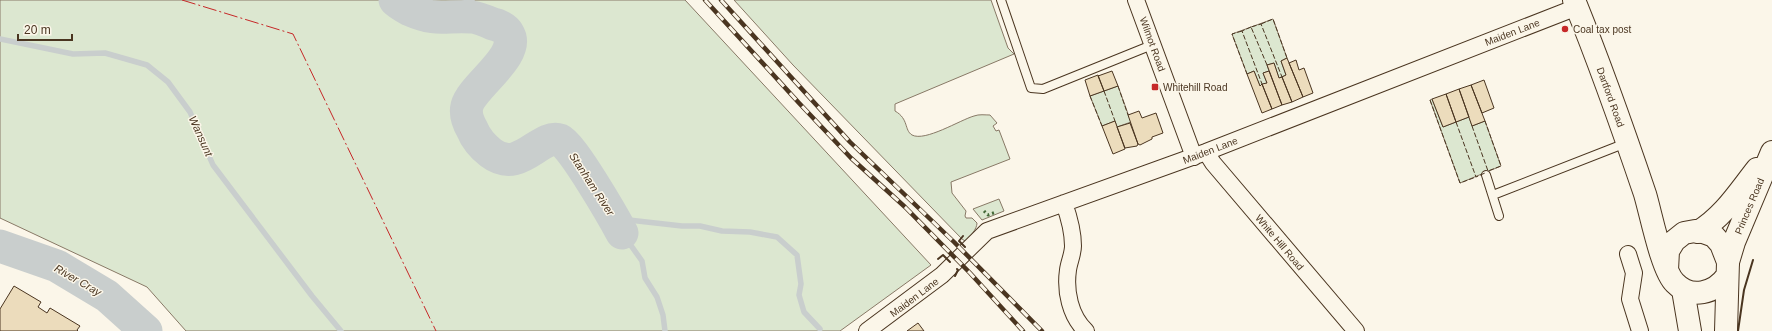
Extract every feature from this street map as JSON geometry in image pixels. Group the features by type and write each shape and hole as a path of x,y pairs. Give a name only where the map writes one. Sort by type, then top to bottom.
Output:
{"main road":[{"name":"Dartford Road","path":"1576,3 1627,143 1645,196 1667,270"},
{"name":"Princes Road","path":"1691,232 1713,222 1729,205 1772,150"},
{"name":"Princes Road","path":"1728,269 1734,242 1772,150"},
{"name":"Dartford Road","path":"1645,196 1673,227 1691,232"},
{"path":"1726,331 1728,269 1721,244 1714,236 1691,232 1674,241 1668,251 1667,270 1674,283 1683,290 1703,293 1717,287 1728,269"},
{"path":"1683,290 1690,331"}],"street":[{"name":"Wilmot Road","path":"1136,0 1152,45 1200,154"},
{"name":"Maiden Lane","path":"867,331 942,275 987,231 1200,154 1576,3"},
{"name":"White Hill Road","path":"1200,154 1213,163 1356,331"},
{"path":"1064,203 1071,223 1073,247 1067,271 1068,300 1080,325 1086,331"},
{"path":"1628,254 1634,272 1630,299 1632,311 1640,331"}],"lane":[{"path":"1000,0 1031,88 1043,88 1152,45"},
{"path":"1493,195 1627,143"},
{"path":"1486,175 1499,216"}],"green space":[{"path":"0,0 685,0 931,265 840,331 186,331 147,287 0,218"},
{"path":"734,0 991,0 1008,48 1014,54 895,104 895,111 902,117 912,135 925,136 978,115 990,115 997,123 993,126 996,131 999,130 1010,159 951,182 952,193 966,211 966,218 972,218 977,223 975,230 965,241 793,65"},
{"path":"1273,19 1287,58 1281,61 1286,75 1279,78 1274,63 1267,65 1269,71 1263,73 1267,83 1260,86 1254,71 1247,74 1232,34"},
{"path":"1118,86 1131,122 1117,127 1115,121 1102,126 1090,96"},
{"path":"1432,99 1443,127 1469,117 1472,126 1485,121 1501,166 1460,183 1430,100"},
{"path":"999,199 1004,211 982,220 973,209"}],"building":[{"path":"1287,58 1303,97 1292,102 1282,77 1286,75 1281,61"},
{"path":"1296,60 1299,70 1304,68 1313,93 1303,97 1289,63"},
{"path":"1274,63 1279,78 1282,77 1292,102 1282,105 1267,65"},
{"path":"1112,71 1118,86 1104,91 1098,76"},
{"path":"1254,71 1260,86 1262,84 1272,109 1262,113 1247,74"},
{"path":"1269,71 1282,105 1272,109 1262,84 1267,83 1263,73"},
{"path":"1098,75 1104,91 1090,96 1085,80"},
{"path":"1484,80 1494,108 1482,113 1471,85"},
{"path":"1471,85 1485,121 1472,126 1459,89"},
{"path":"1459,89 1469,117 1456,122 1446,94"},
{"path":"1446,94 1456,122 1443,127 1432,99"},
{"path":"1139,111 1142,118 1156,113 1163,133 1152,137 1152,139 1140,145 1138,144 1128,115"},
{"path":"1115,121 1125,149 1113,154 1102,126"},
{"path":"1130,123 1138,144 1137,146 1125,148 1117,127"},
{"path":"14,286 41,302 38,307 47,313 50,308 80,326 77,330 78,331 0,331 0,309"},
{"path":"918,323 924,331 907,331"}],"waterway":[{"name":"Stanham River","path":"395,0 419,14 435,17 475,17 499,26 507,31 510,42 508,51 495,70 477,89 467,106 467,118 475,136 491,153 501,158 511,159 520,157 552,139 560,140 566,145 583,168 622,233"},
{"path":"438,18 448,9 472,0"},
{"name":"Wansunt","path":"0,39 73,54 105,53 147,65 168,82 190,112 213,165 312,296 341,331"},
{"path":"612,214 620,219 682,226 700,226 722,231 750,232 777,237 797,255 801,284 799,295 804,312 820,329"},
{"path":"622,233 642,261 645,278 657,297 663,315 665,331"},
{"name":"River Cray","path":"0,246 57,266 107,296 146,331"}],"railway":[{"path":"705,0 851,158 905,207 970,273 1023,331"},
{"path":"721,0 850,142 954,242 1042,331"}],"hedge":[{"path":"984,211 988,215 996,212"}],"fence":[{"path":"1261,24 1273,19 1287,58"},
{"path":"1267,65 1251,27 1261,24 1282,77"},
{"path":"1251,27 1242,31 1262,84"},
{"path":"1242,31 1232,34 1247,74"},
{"path":"1118,86 1128,115"},
{"path":"1104,91 1115,121"},
{"path":"1090,96 1102,126"},
{"path":"1430,100 1460,183 1476,177"},
{"path":"1472,126 1488,171 1501,166 1485,121"},
{"path":"1456,122 1476,177 1485,173"}],"wall":[{"path":"963,236 959,241 965,247"},
{"path":"938,259 943,255 950,262"},
{"path":"1738,331 1744,290 1753,260"},
{"path":"955,276 958,270 957,269"}],"power":[{"path":"182,0 293,34 436,331"}],"place":[{"name":"Coal tax post","path":"1565,29"},
{"name":"Whitehill Road","path":"1155,87"}]}
